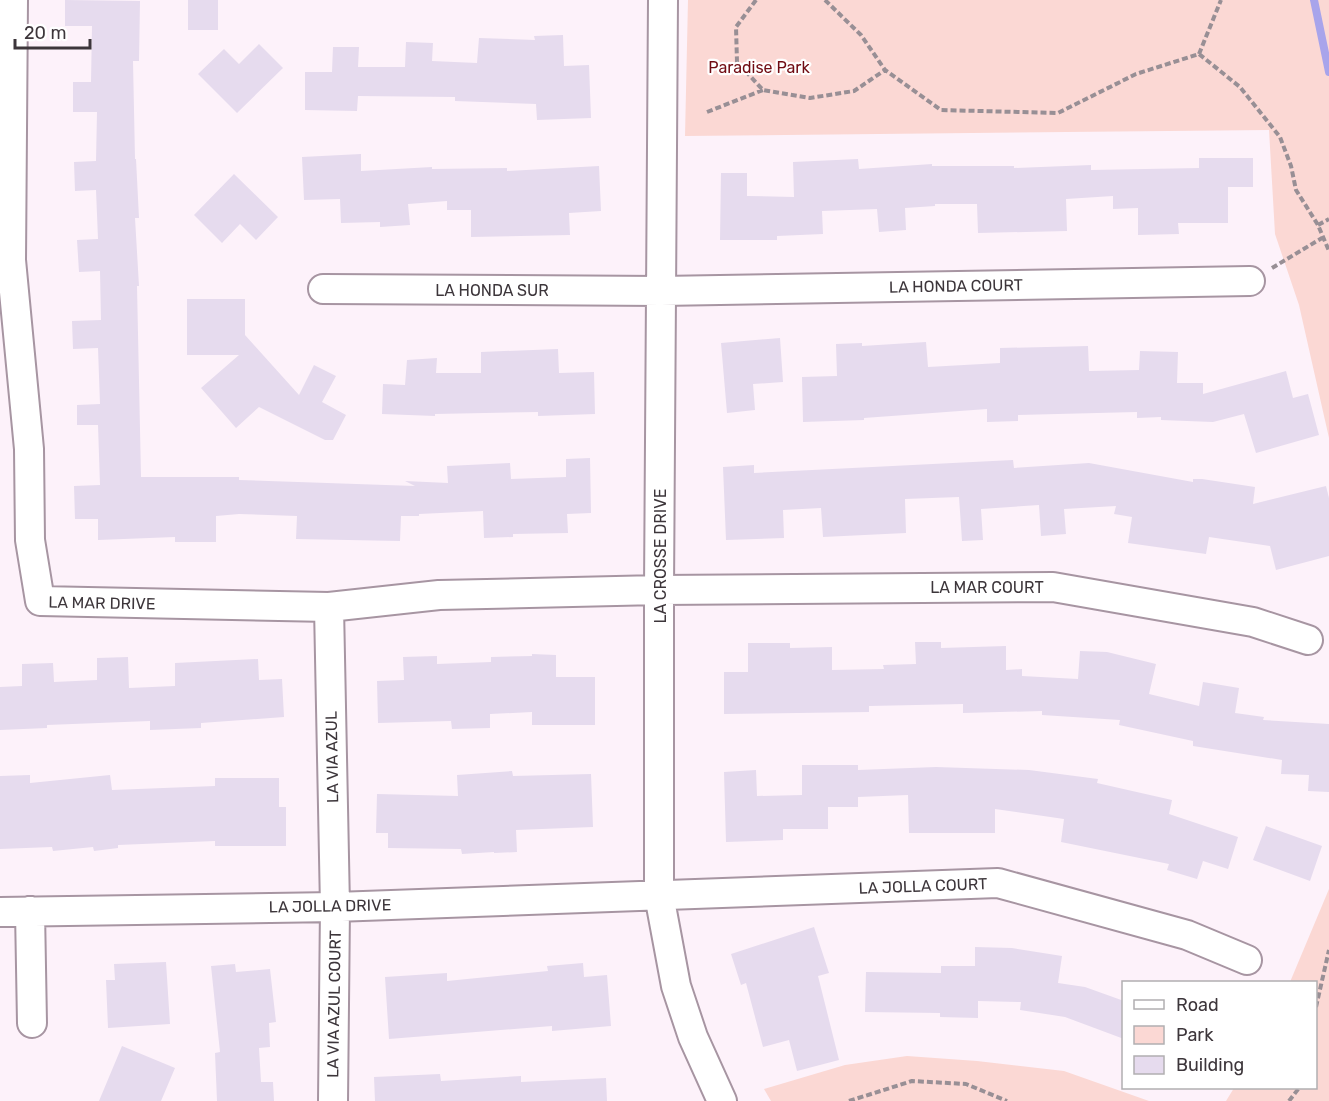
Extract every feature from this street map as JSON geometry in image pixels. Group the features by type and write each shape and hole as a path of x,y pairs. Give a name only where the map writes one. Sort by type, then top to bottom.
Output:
{"street":[{"name":"LA MAR DRIVE","path":"13,0 5,260 29,449 30,540 39,601 329,607 439,595 659,590"},
{"name":"LA CROSSE DRIVE","path":"663,0 659,895 676,986 693,1037 722,1101"},
{"name":"LA HONDA COURT","path":"661,291 1251,281"},
{"name":"LA HONDA SUR","path":"323,289 661,291"},
{"name":"LA MAR COURT","path":"659,590 1053,587 1253,622 1308,640"},
{"name":"LA VIA AZUL","path":"329,607 335,907"},
{"name":"LA JOLLA COURT","path":"659,895 998,883 1187,935 1247,960"},
{"name":"LA JOLLA DRIVE","path":"0,912 335,907 659,895"},
{"name":"LA VIA AZUL COURT","path":"333,1101 335,907"},
{"path":"30,911 32,1023"}],"path":[{"path":"756,0 736,27 737,62 763,90"},
{"path":"825,0 861,35 885,70 940,110 1058,113 1136,74 1199,54"},
{"path":"1199,54 1221,0"},
{"path":"1199,54 1240,87 1280,137 1291,166 1296,190 1318,225 1329,251"},
{"path":"708,112 763,90 810,98 854,91 885,70"},
{"path":"1318,225 1329,219"},
{"path":"1251,281 1322,238"},
{"path":"1317,1003 1329,950"},
{"path":"849,1101 912,1081 966,1084 1007,1101"},
{"path":"1288,1101 1298,1089"}],"green space":[{"name":"Paradise Park","path":"688,0 1329,0 1329,438 1299,305 1275,234 1269,130 685,136"},
{"path":"1329,889 1329,1101 1226,1101 1233,1089 1317,1089 1317,981 1290,981"},
{"path":"907,1056 1064,1071 1149,1101 771,1101 764,1089 845,1065"}],"building":[{"path":"65,0 140,1 139,61 133,61 139,218 135,218 139,286 137,286 141,477 239,477 239,480 415,486 405,481 448,483 447,466 510,463 511,479 566,477 566,459 590,458 591,513 567,514 568,533 513,534 513,537 484,538 483,511 401,516 400,541 296,539 297,516 239,514 216,516 216,542 175,542 175,537 98,540 98,519 75,519 74,486 100,485 98,425 77,425 77,405 100,404 98,348 73,349 72,321 101,320 100,271 79,272 77,240 98,239 96,190 75,191 74,162 96,161 97,112 73,112 73,82 91,82 92,26 65,26"},
{"path":"188,0 218,0 218,30 188,30"},
{"path":"563,35 564,66 589,65 591,118 537,120 536,104 455,101 455,97 358,96 357,111 305,110 305,72 332,72 333,47 359,47 358,67 405,67 406,42 433,43 432,61 477,63 479,38 535,40 534,36"},
{"path":"259,44 283,68 237,113 198,74 224,49 239,64"},
{"path":"361,154 361,171 432,167 432,169 507,168 507,171 599,166 601,211 569,213 570,235 471,237 471,210 447,210 447,201 408,204 410,225 380,227 380,222 341,223 340,199 304,200 302,157"},
{"path":"1199,158 1253,158 1253,187 1228,187 1228,223 1178,223 1179,234 1138,235 1138,208 1113,209 1113,196 1066,199 1067,231 978,233 977,204 935,204 935,206 905,208 906,230 879,232 877,209 822,211 823,234 777,236 777,240 720,240 721,173 747,173 747,196 794,197 793,162 858,159 859,169 932,164 932,166 1014,166 1014,168 1091,165 1091,170 1199,168"},
{"path":"234,174 278,217 256,240 240,224 222,243 194,215"},
{"path":"187,299 245,299 245,335 299,395 314,365 336,376 322,402 346,415 333,440 325,440 259,407 236,428 201,388 239,355 187,355"},
{"path":"780,338 783,382 753,384 755,410 727,413 721,343"},
{"path":"926,342 928,367 1000,363 1000,348 1088,346 1089,371 1139,370 1140,351 1178,352 1177,383 1203,383 1203,394 1286,371 1293,398 1308,394 1319,435 1256,453 1244,414 1213,422 1161,420 1161,417 1137,418 1137,412 1018,415 1018,421 987,422 987,409 864,418 864,420 803,422 802,377 837,376 836,344 862,343 862,346"},
{"path":"558,349 559,373 594,372 595,414 538,416 538,412 435,414 435,416 382,414 383,384 405,385 407,360 437,358 436,373 481,373 481,352"},
{"path":"1013,460 1014,468 1089,463 1193,482 1193,479 1202,479 1255,487 1253,504 1326,486 1329,498 1329,556 1276,570 1270,546 1209,537 1206,554 1128,543 1132,517 1114,514 1116,506 1064,509 1066,534 1041,536 1039,505 981,509 983,540 962,541 959,497 905,499 906,533 823,537 821,508 783,510 784,538 726,540 723,467 754,465 754,473"},
{"path":"915,642 941,642 941,648 1006,646 1006,670 1022,669 1022,676 1078,679 1080,651 1107,652 1156,664 1149,694 1199,706 1203,682 1239,688 1235,713 1264,717 1263,720 1329,724 1329,792 1308,791 1309,775 1281,774 1282,760 1193,746 1193,741 1119,725 1120,720 1042,715 1042,711 963,713 963,704 869,706 869,712 724,714 724,672 748,672 748,643 790,643 790,648 832,647 832,670 884,669 883,665 916,664"},
{"path":"532,654 556,655 556,677 595,677 595,725 532,725 532,712 490,714 490,728 452,729 451,721 378,723 377,681 404,680 403,657 437,656 437,664 491,662 491,657 532,656"},
{"path":"128,657 129,688 175,686 175,663 258,659 259,680 282,679 284,717 201,723 201,728 150,730 150,721 47,725 47,728 0,730 0,687 22,686 22,664 53,663 54,682 97,680 97,658"},
{"path":"802,765 858,765 858,770 936,767 1029,770 1098,779 1097,783 1172,800 1169,814 1238,837 1228,869 1203,861 1197,879 1167,870 1169,864 1061,842 1064,819 995,809 995,833 909,833 908,795 858,797 858,807 828,807 828,829 783,829 783,840 726,842 724,772 756,770 757,796 802,795"},
{"path":"512,771 513,776 591,774 593,827 516,830 517,852 462,854 461,849 388,848 388,833 376,833 377,794 458,796 457,775"},
{"path":"30,775 30,783 110,775 112,790 215,786 215,778 279,778 279,807 286,807 286,846 215,846 215,841 118,845 118,848 94,851 93,847 53,851 52,847 0,849 0,776"},
{"path":"1266,826 1322,846 1310,881 1253,860"},
{"path":"814,927 829,973 818,976 839,1060 797,1071 789,1040 763,1047 746,983 741,985 731,954"},
{"path":"975,947 1012,948 1062,956 1058,983 1085,987 1122,1000 1122,1038 1065,1017 1020,1010 1021,1002 978,1001 978,1018 940,1017 940,1013 865,1012 866,972 941,973 941,966 975,966"},
{"path":"166,962 170,1024 108,1028 106,980 115,980 114,964"},
{"path":"583,963 584,977 607,975 611,1026 552,1031 552,1026 389,1039 385,977 447,973 447,981 548,971 547,966"},
{"path":"235,964 236,972 270,969 276,1022 269,1023 270,1047 259,1048 261,1082 273,1082 274,1101 217,1101 215,1053 220,1052 211,966"},
{"path":"122,1046 175,1068 161,1101 99,1101"},
{"path":"440,1074 441,1081 521,1076 521,1082 606,1078 607,1101 375,1101 374,1077"}],"waterway":[{"path":"1314,0 1329,72"}]}
